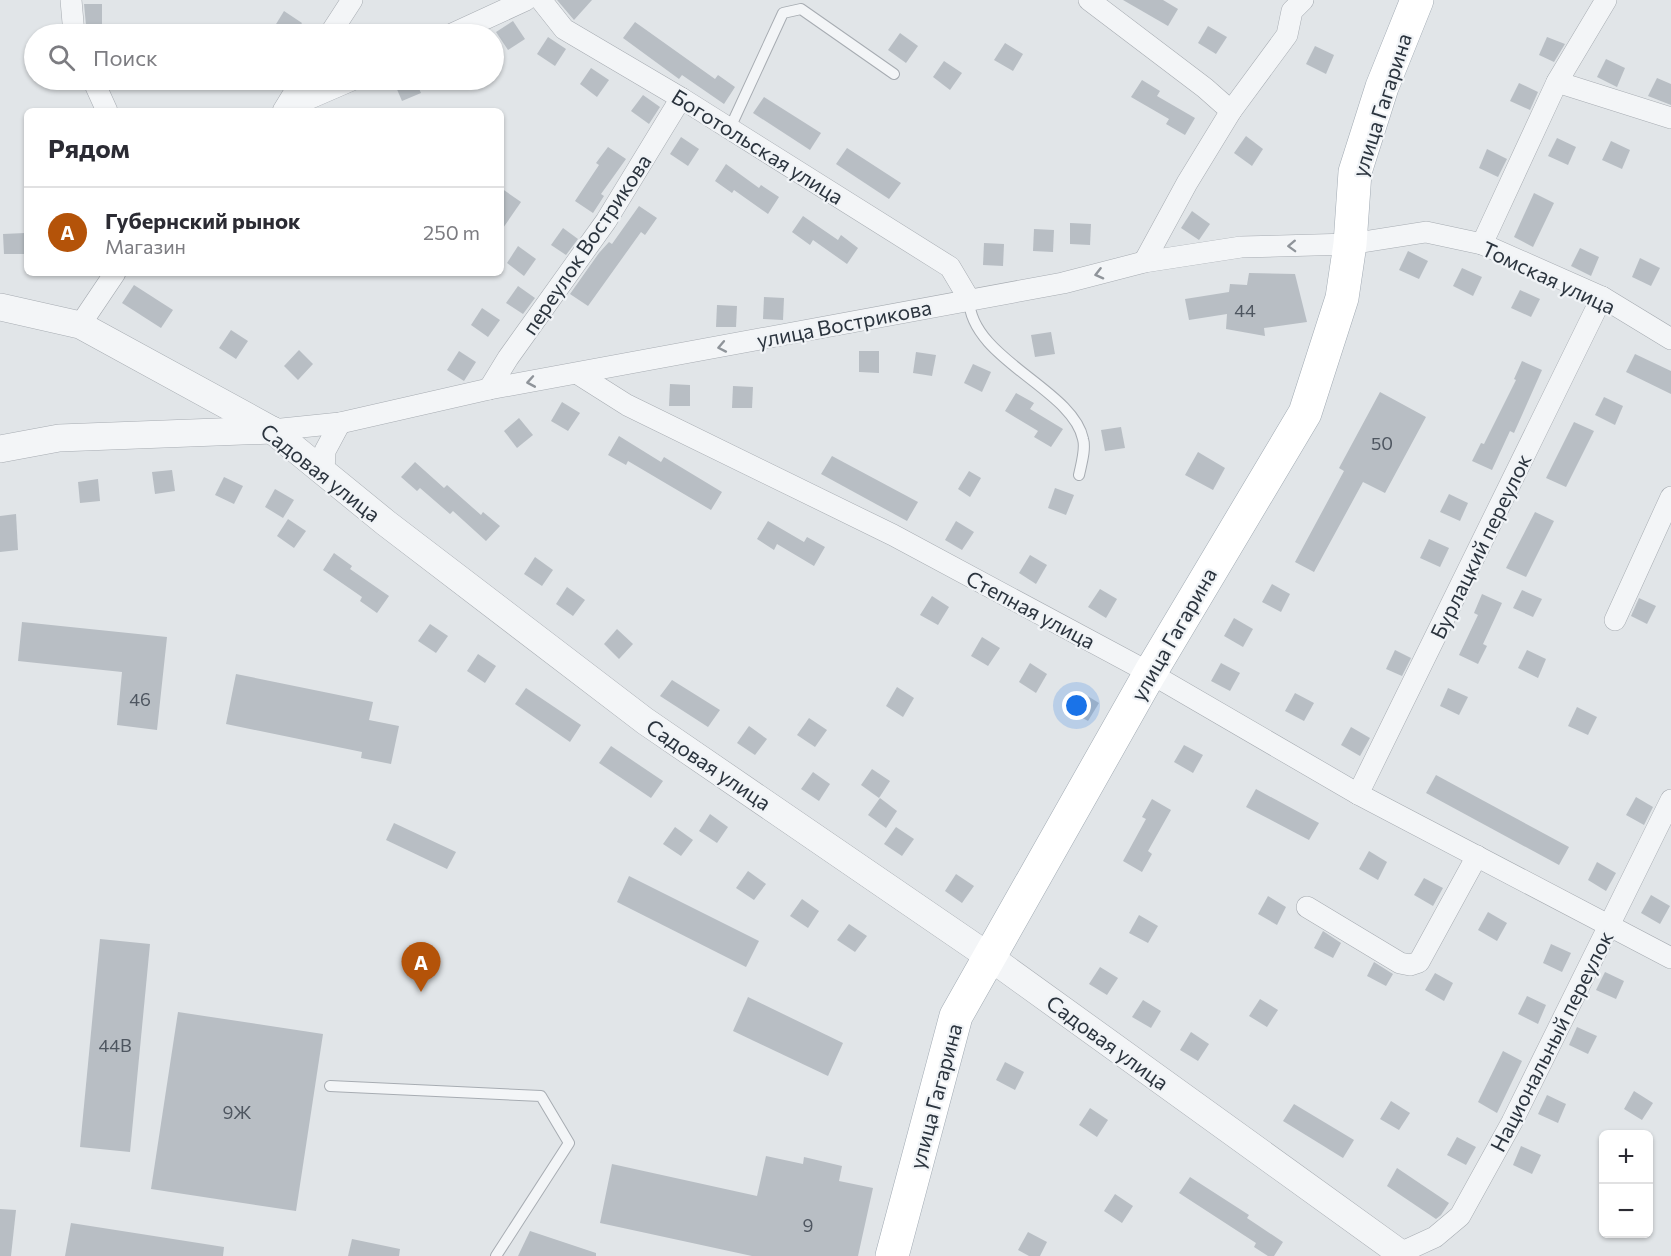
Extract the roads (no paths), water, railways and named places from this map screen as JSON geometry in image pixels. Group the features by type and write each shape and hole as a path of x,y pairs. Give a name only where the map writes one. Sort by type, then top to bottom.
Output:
{"main road":[{"name":"улица Гагарина","path":"892,1256 956,1016 991,958 1150,673 1305,412 1342,298 1350,244 1355,172 1382,87 1417,0"}],"street":[{"path":"70,0 74,24"},
{"path":"336,24 352,0"},
{"path":"474,24 526,0"},
{"name":"Боготольская улица","path":"541,0 564,29 730,128 950,267 969,300"},
{"path":"1089,0 1197,82 1231,111"},
{"path":"1144,262 1187,183 1231,111 1287,36 1293,11 1303,0"},
{"path":"1482,244 1557,82 1606,0"},
{"path":"1557,82 1671,118"},
{"path":"98,90 106,108"},
{"path":"285,108 296,90"},
{"path":"289,108 329,90"},
{"name":"переулок Вострикова","path":"489,389 508,358 606,221 681,98"},
{"name":"Томская улица","path":"1350,244 1426,232 1482,244 1602,297 1671,339"},
{"name":"улица Вострикова","path":"272,430 340,423 489,389 1063,283 1144,262 1241,247 1350,244"},
{"path":"80,325 113,276"},
{"name":"Бурлацкий переулок","path":"1358,794 1602,297"},
{"name":"Садовая улица","path":"0,307 45,315 80,325 182,378 272,430 386,523 645,721 991,958 1402,1255"},
{"name":"Степная улица","path":"578,374 627,405 892,535 1150,673 1358,794 1671,958"},
{"path":"324,472 325,451 340,423"},
{"path":"0,449 59,438 272,430"},
{"path":"1615,620 1671,497"},
{"name":"Национальный переулок","path":"1402,1255 1435,1237 1460,1216 1512,1122 1671,800"},
{"path":"1307,907 1401,963 1410,965 1419,962 1477,856"}],"lane":[{"path":"730,128 783,13 801,9 894,74"},
{"path":"969,300 969,316 989,344 1077,420 1084,441 1079,476"},
{"path":"330,1086 541,1096 569,1143 496,1256"}],"place":[{"name":"Губернский рынок","path":"421,992"}]}
